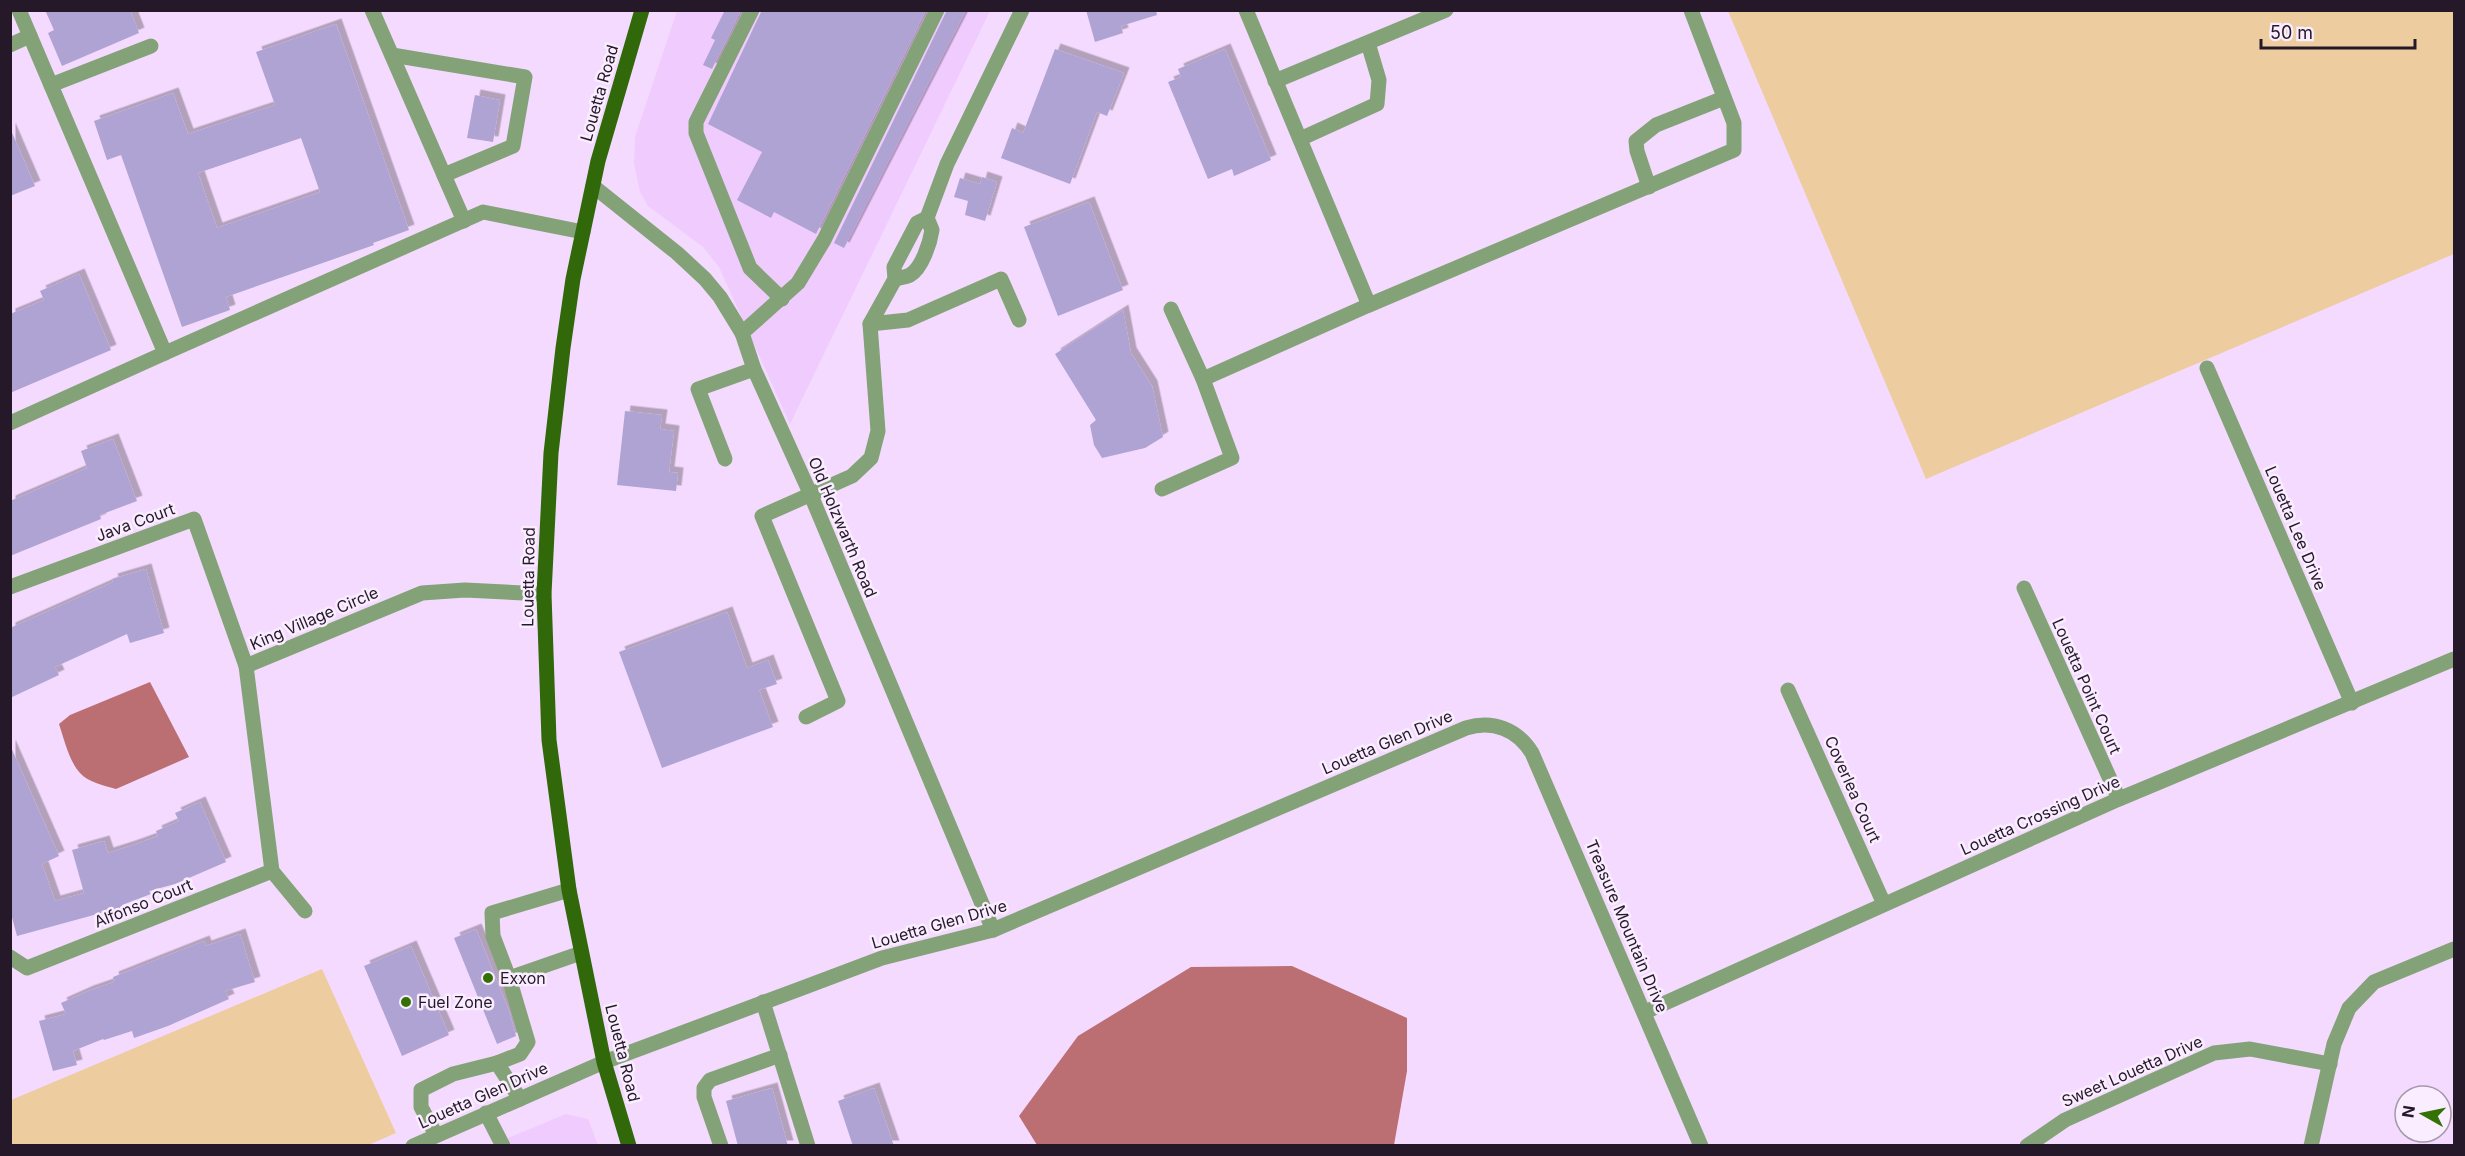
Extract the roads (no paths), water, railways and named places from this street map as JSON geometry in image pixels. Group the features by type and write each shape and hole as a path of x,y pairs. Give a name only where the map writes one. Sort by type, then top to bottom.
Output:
{"main road":[{"name":"Louetta Road","path":"628,1146 604,1062 569,890 549,740 544,594 551,453 562,348 573,279 593,186 642,10"}],"street":[{"path":"19,10 165,353"},
{"path":"372,10 464,221"},
{"path":"752,10 696,122 696,133 750,268 782,299"},
{"path":"742,333 798,283 824,240 937,10"},
{"path":"806,717 838,701 762,516 852,476 871,458 878,430 870,324 895,279 894,267 917,222 927,218 947,164 1022,10"},
{"path":"1246,10 1369,305"},
{"path":"1275,81 1446,10"},
{"path":"1203,379 1369,305 1734,150 1734,123 1691,10"},
{"path":"10,45 30,36"},
{"path":"1300,139 1377,104 1379,80 1368,43"},
{"path":"51,86 152,46"},
{"path":"392,55 525,77 513,146 444,175"},
{"path":"1649,187 1636,141 1656,124 1724,98"},
{"name":"Old Holzwarth Road","path":"593,186 677,253 705,279 720,297 742,333 754,369 810,494 993,930"},
{"path":"10,423 483,212 583,232"},
{"path":"870,324 908,320 1001,279 1019,320"},
{"path":"1162,489 1232,458 1203,379 1171,309"},
{"name":"Louetta Lee Drive","path":"2207,368 2352,703"},
{"path":"725,459 698,389 754,369"},
{"name":"Java Court","path":"10,587 194,519 246,666"},
{"name":"Louetta Point Court","path":"2024,588 2119,799"},
{"name":"King Village Circle","path":"272,871 246,666 422,593 465,590 544,594"},
{"name":"Louetta Crossing Drive","path":"1645,1012 2119,799 2454,659"},
{"name":"Coverlea Court","path":"1788,690 1884,903"},
{"name":"Louetta Glen Drive","path":"413,1146 604,1062 882,958 993,930 1466,728 1479,724 1496,725 1507,729"},
{"name":"Treasure Mountain Drive","path":"1507,729 1518,736 1532,753 1701,1146"},
{"path":"272,871 305,911"},
{"name":"Alfonso Court","path":"10,957 27,968 272,871"},
{"path":"436,1135 421,1107 421,1090 453,1074 497,1063 520,1054 528,1042 509,978 493,936 492,913 569,890"},
{"path":"2311,1146 2330,1064 2349,1008 2374,982 2454,949"},
{"path":"509,978 581,953"},
{"path":"764,1002 808,1146"},
{"name":"Sweet Louetta Drive","path":"2027,1146 2065,1120 2214,1053 2250,1049 2330,1064"},
{"path":"722,1146 704,1097 704,1088 710,1080 780,1055"},
{"path":"497,1063 520,1099"},
{"path":"486,1113 503,1146"}],"place":[{"name":"Exxon","path":"488,978"},
{"name":"Fuel Zone","path":"406,1002"}]}
